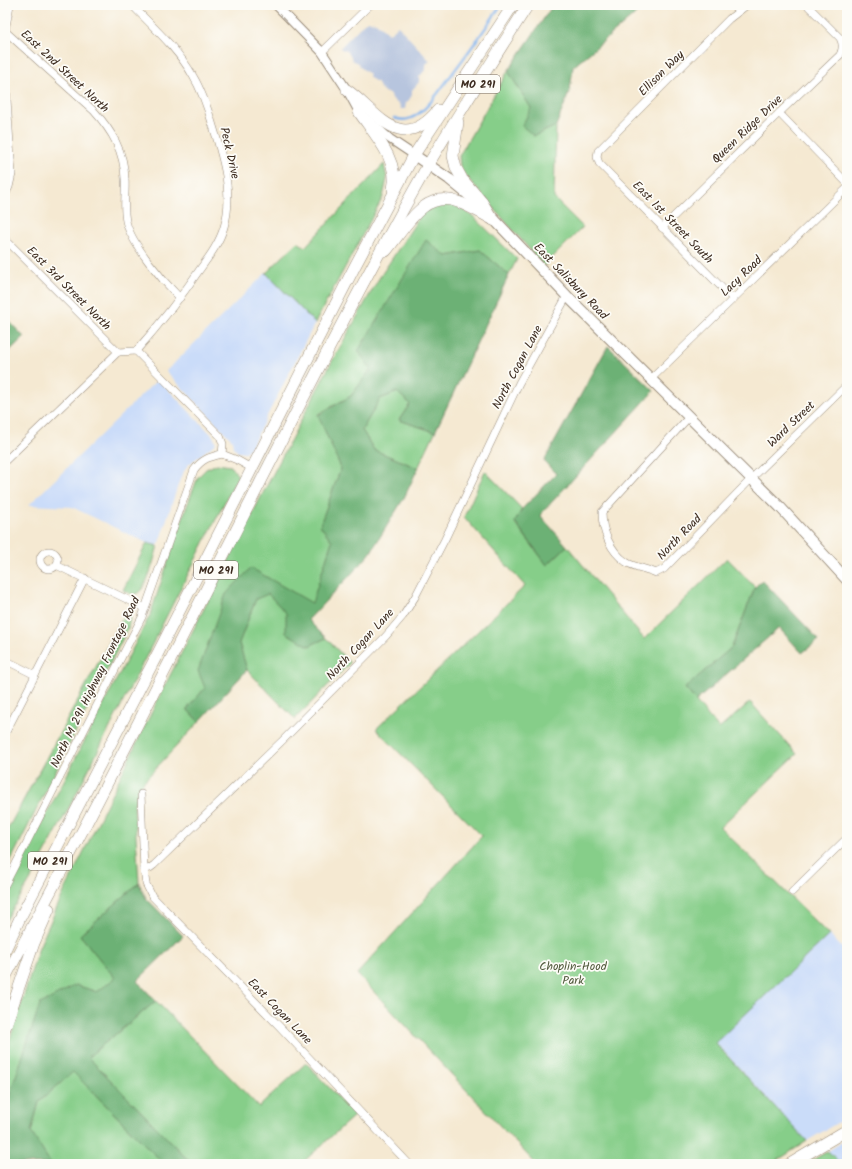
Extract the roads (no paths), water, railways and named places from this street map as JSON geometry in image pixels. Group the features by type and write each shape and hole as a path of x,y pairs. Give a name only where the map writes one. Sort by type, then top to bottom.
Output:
{"main road":[{"name":"MO 291","path":"5,950 20,918 253,469 355,266 414,155 513,5"},
{"name":"MO 291","path":"5,978 76,846 305,393 371,268 429,164 528,5"},
{"path":"347,90 360,98 373,113 386,123 402,129 410,129 425,123 432,117 466,76"},
{"path":"359,112 386,152 393,167 395,183 388,205"},
{"path":"460,113 453,156 456,168 462,179 482,202 494,220"},
{"name":"East Salisbury Road","path":"414,155 429,164 469,194 567,296 780,507 847,580"},
{"path":"371,268 397,239 420,208 432,201 445,199 460,202 494,220"},
{"path":"5,1028 34,943 76,846"},
{"path":"5,934 20,918"},
{"path":"790,1164 847,1130"}],"street":[{"path":"5,43 5,31 10,5"},
{"name":"Peck Drive","path":"132,5 175,50 193,76 207,106 222,155 226,174 227,210 224,228 207,260 162,322 136,351"},
{"name":"East Salisbury Road","path":"276,5 322,52 347,90 359,112 390,139 414,155"},
{"path":"322,52 370,5"},
{"name":"Ellison Way","path":"598,160 598,151 729,20 747,5"},
{"name":"Queen Ridge Drive","path":"662,228 840,55 843,50 843,45 840,38 807,5"},
{"name":"East 2nd Street North","path":"5,31 94,111 115,138 122,159 125,178 124,208 126,222 131,236 171,289 180,298"},
{"path":"5,70 12,174 5,195"},
{"path":"779,113 847,183"},
{"name":"East 1st Street South","path":"598,160 599,163 662,228 733,299"},
{"name":"Lacy Road","path":"651,379 847,188"},
{"name":"East 3rd Street North","path":"5,239 118,352"},
{"name":"North Cogan Lane","path":"144,870 154,865 278,745 386,636 403,616 415,597 445,539 519,383 567,296"},
{"path":"5,461 118,352 136,351 220,436 223,444 222,454 253,469"},
{"name":"Ward Street","path":"751,479 847,385"},
{"name":"North Road","path":"689,417 602,512 604,527 611,546 626,562 656,573 664,569 751,479"},
{"name":"North M 291 Highway Frontage Road","path":"5,885 142,617 194,470 207,457 222,454"},
{"path":"56,566 85,578 145,608"},
{"path":"5,734 85,578"},
{"path":"5,660 35,675"},
{"name":"East Cogan Lane","path":"141,794 144,870 146,884 152,896 280,1027 409,1164"},
{"path":"792,892 847,838"}],"waterway":[{"path":"394,118 402,120 409,119 417,115 427,106 437,95 489,24 501,5"}],"park label":[{"name":"Choplin-Hood Park","path":"573,973"}]}
